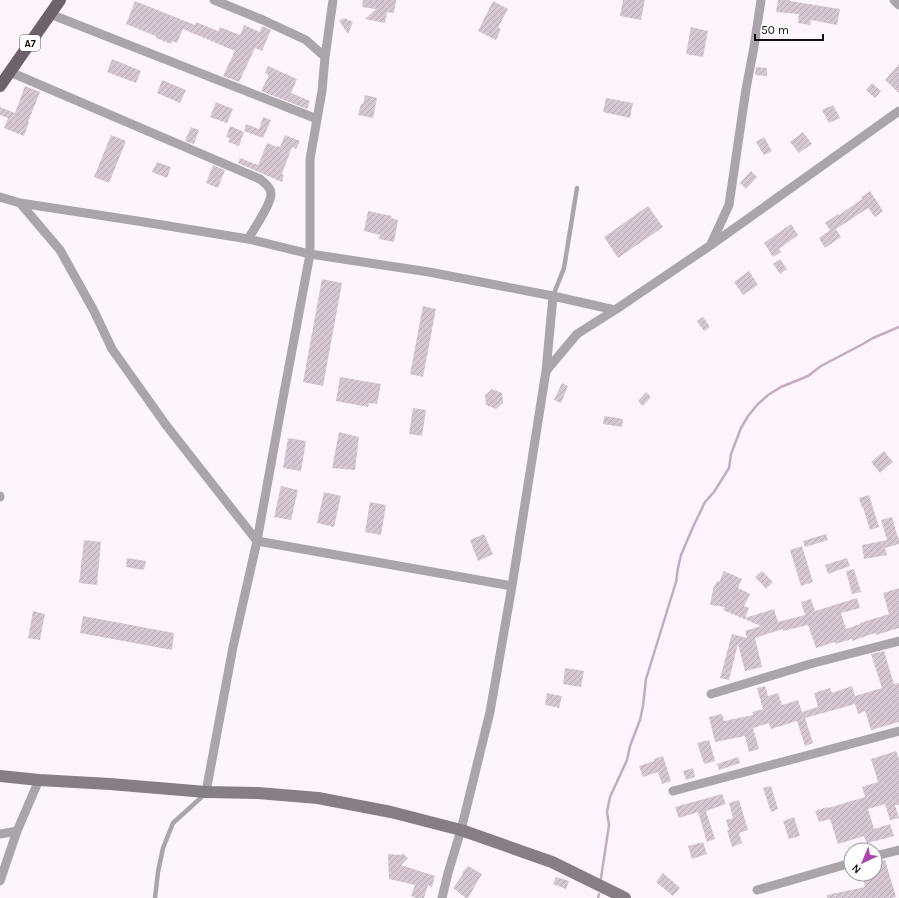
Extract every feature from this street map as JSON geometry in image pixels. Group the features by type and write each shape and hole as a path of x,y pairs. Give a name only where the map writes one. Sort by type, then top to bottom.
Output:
{"main road":[{"name":"A7","path":"0,86 60,0"},
{"path":"0,776 206,792 258,793 318,798 391,812 461,830 552,862 625,898"}],"street":[{"path":"214,0 306,40 325,57"},
{"path":"206,792 233,647 257,541 310,254 310,159 322,91 332,0"},
{"path":"711,245 729,205 761,0"},
{"path":"894,0 899,5"},
{"path":"50,14 316,119"},
{"path":"10,72 260,179 269,188 271,194 267,207 248,239"},
{"path":"546,371 577,334 711,245 899,111"},
{"path":"0,197 20,203 248,239 310,254 429,272 553,296 615,310"},
{"path":"20,203 60,250 94,311 112,349 166,426 257,541 512,586"},
{"path":"442,898 461,830 490,712 512,586 546,371 553,296"},
{"path":"711,694 810,664 899,641"},
{"path":"673,791 899,731"},
{"path":"0,881 17,831 39,780"},
{"path":"0,834 17,831"},
{"path":"883,854 899,850"},
{"path":"757,890 843,865"}],"lane":[{"path":"553,296 564,268 577,188"},
{"path":"155,898 163,848 173,823 206,792"}],"building":[{"path":"363,0 396,0 394,13 387,12 385,23 365,19 376,9 362,7"},
{"path":"623,0 645,0 641,20 620,16"},
{"path":"778,0 790,0 840,9 837,25 811,20 810,25 798,23 799,14 776,12"},
{"path":"135,1 195,25 196,22 218,31 220,27 240,35 244,25 260,32 262,26 271,30 262,51 255,48 239,82 223,76 235,51 183,29 177,43 172,41 171,44 156,38 156,36 126,24"},
{"path":"493,1 508,9 498,28 501,29 496,40 478,31"},
{"path":"344,18 353,22 348,34 339,21"},
{"path":"691,27 708,31 703,57 686,54"},
{"path":"112,59 141,71 136,83 107,72"},
{"path":"899,64 899,93 885,80"},
{"path":"268,66 297,79 291,93 310,101 307,109 261,91 269,75 265,73"},
{"path":"756,67 767,68 767,76 755,75"},
{"path":"162,80 186,90 180,103 157,93"},
{"path":"872,83 881,91 875,98 866,90"},
{"path":"25,86 40,92 24,136 4,128 8,118 0,115 0,107 15,113"},
{"path":"365,95 377,98 373,118 358,115"},
{"path":"606,98 633,103 630,118 603,112"},
{"path":"216,102 233,109 227,123 210,117"},
{"path":"833,105 840,118 829,123 822,110"},
{"path":"263,117 271,120 263,138 244,131 246,124 259,129"},
{"path":"230,126 244,132 239,146 228,142 230,138 226,137"},
{"path":"191,127 199,130 194,144 185,141"},
{"path":"803,132 812,144 799,153 790,142"},
{"path":"111,135 126,141 109,183 94,177"},
{"path":"285,135 300,141 296,149 292,147 282,174 284,175 282,182 238,163 240,158 258,165 267,143 280,147"},
{"path":"764,137 772,151 764,155 756,142"},
{"path":"157,162 171,167 167,178 152,172"},
{"path":"213,165 225,170 218,188 206,183"},
{"path":"751,171 757,177 746,189 740,183"},
{"path":"870,191 883,211 875,217 868,208 836,229 841,237 825,248 819,238 830,230 825,223 862,199 861,197"},
{"path":"648,206 663,227 618,258 604,237"},
{"path":"368,211 392,216 391,218 398,220 394,242 379,239 380,235 364,231"},
{"path":"791,224 798,235 779,249 781,252 773,257 764,243"},
{"path":"780,259 787,269 780,274 773,264"},
{"path":"749,271 758,285 743,295 734,282"},
{"path":"322,279 342,283 323,386 303,382"},
{"path":"423,306 436,309 423,377 410,374"},
{"path":"703,317 710,327 704,331 697,321"},
{"path":"340,377 381,384 377,404 369,403 368,407 336,401"},
{"path":"562,383 568,386 561,403 554,400"},
{"path":"492,389 502,393 503,403 496,409 486,405 485,395"},
{"path":"646,392 651,397 643,406 638,401"},
{"path":"413,408 426,410 422,436 409,434"},
{"path":"604,416 623,419 622,427 603,424"},
{"path":"339,432 359,437 355,470 332,468"},
{"path":"288,438 306,441 301,471 283,468"},
{"path":"884,451 893,462 880,473 871,462"},
{"path":"281,486 298,490 291,520 274,517"},
{"path":"324,492 341,496 334,527 317,523"},
{"path":"869,495 879,527 870,530 859,498"},
{"path":"370,502 386,505 381,535 365,532"},
{"path":"892,517 899,538 899,544 885,548 887,555 864,559 862,545 887,540 881,520"},
{"path":"484,534 493,554 478,561 470,540"},
{"path":"826,534 828,540 805,547 803,541"},
{"path":"84,540 101,542 97,585 79,583"},
{"path":"802,546 813,582 801,586 790,550"},
{"path":"127,558 146,561 144,570 126,567"},
{"path":"847,558 850,566 828,574 825,565"},
{"path":"854,569 861,592 852,594 846,571"},
{"path":"724,571 742,579 738,588 750,594 744,606 749,608 745,618 774,609 778,622 805,615 801,602 811,599 815,611 857,598 860,608 841,613 846,629 889,614 883,593 899,588 899,628 876,635 875,633 852,641 852,639 835,644 835,642 816,648 808,625 783,631 783,629 755,638 762,667 745,671 738,644 729,680 720,678 732,634 747,638 745,631 761,626 723,610 725,607 710,605 713,589 717,581 719,582"},
{"path":"762,571 773,582 766,589 755,577"},
{"path":"33,611 45,614 40,640 28,638"},
{"path":"83,616 174,633 172,650 80,633"},
{"path":"884,651 894,684 899,683 899,722 871,730 865,711 858,714 855,704 805,718 813,743 805,746 797,721 771,729 769,723 753,728 759,749 749,752 745,736 715,742 709,717 722,714 724,721 753,715 752,712 763,709 757,688 765,686 768,696 778,693 782,705 798,700 802,712 818,707 814,693 830,688 832,693 852,686 855,696 882,688 871,654"},
{"path":"565,668 584,671 581,687 563,684"},
{"path":"547,693 562,696 559,708 545,705"},
{"path":"709,740 715,761 704,764 697,743"},
{"path":"896,751 899,759 899,805 895,805 899,818 890,820 885,804 868,809 874,829 890,824 894,836 867,842 864,836 838,844 830,819 819,822 815,811 865,797 862,787 878,782 871,759"},
{"path":"663,756 671,781 662,784 658,772 643,777 639,766"},
{"path":"738,757 740,763 719,770 717,764"},
{"path":"693,768 695,777 686,780 683,771"},
{"path":"771,786 778,809 771,812 763,788"},
{"path":"722,794 726,804 706,811 715,839 707,842 698,812 679,818 675,807"},
{"path":"739,800 748,830 739,833 742,843 732,847 726,820 733,818 729,803"},
{"path":"794,817 800,836 789,839 783,821"},
{"path":"703,842 707,854 692,859 688,846"},
{"path":"403,853 408,858 401,865 435,876 432,887 428,885 424,898 416,898 411,896 415,885 389,879 388,854 401,855"},
{"path":"883,860 885,860 896,897 827,898 827,895 865,887 864,882 883,882"},
{"path":"468,866 482,874 468,898 466,898 453,888"},
{"path":"663,873 680,888 673,896 656,882"},
{"path":"556,877 569,881 566,889 553,884"}],"waterway":[{"path":"601,878 609,825 607,812 610,797 627,760 630,746 640,720 646,679 676,582 681,555 705,502 714,492 729,468 731,454 741,428 748,416 768,395 781,387 808,376 821,366 873,338 899,327"},
{"path":"598,898 599,894"}]}
